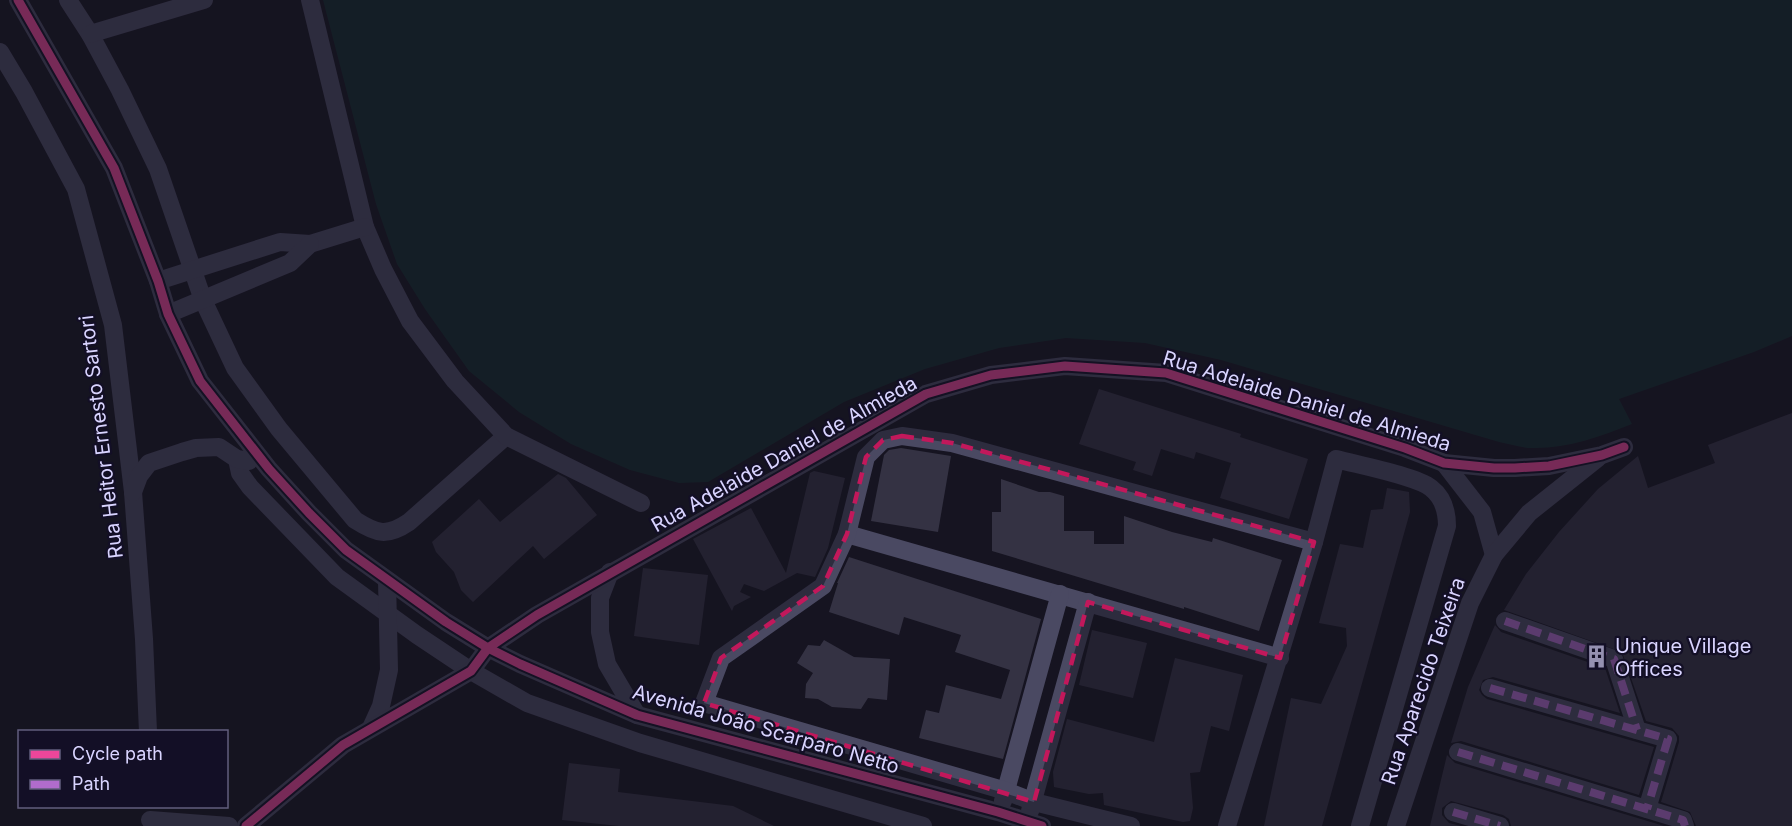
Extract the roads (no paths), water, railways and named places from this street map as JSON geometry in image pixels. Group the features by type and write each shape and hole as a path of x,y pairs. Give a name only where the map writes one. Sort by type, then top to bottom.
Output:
{"street":[{"path":"18,0 114,168 158,281 168,314 200,381 269,469 346,550 446,622 488,648"},
{"path":"68,0 90,34 120,90 158,169 191,270 235,368 279,429 355,520 372,531 385,533 398,530 506,436"},
{"path":"90,34 204,0"},
{"path":"310,0 365,227 383,269 410,321 455,381 506,436 641,503"},
{"name":"Rua Heitor Ernesto Sartori","path":"0,52 76,189 113,325 133,492 148,730"},
{"path":"158,281 280,242 310,244 365,227"},
{"path":"168,314 290,263 310,244"},
{"name":"Rua Adelaide Daniel de Almieda","path":"246,826 312,769 343,746 471,671 488,648 537,615 926,394 1001,374 1065,366 1166,373 1405,448 1444,463 1494,468 1549,466 1623,447"},
{"path":"1131,826 1034,802 1006,791 704,703 721,658 823,586 847,534 866,457 883,440 902,436 952,443 1314,542"},
{"path":"133,492 139,476 149,463 196,448 219,447 237,459 269,469"},
{"name":"Rua Aparecido Teixeira","path":"1396,826 1470,603 1494,555 1529,513 1602,454"},
{"path":"237,459 243,478 337,577 387,615 471,671 527,703 640,743 923,826"},
{"path":"1227,826 1280,658 1336,459 1418,482 1431,488 1441,499 1447,513 1447,526 1360,826"},
{"path":"1444,463 1482,512 1494,555"},
{"path":"847,534 1280,658"},
{"path":"610,572 600,598 600,632 607,664 637,715"},
{"path":"371,728 381,706 389,670 387,580"},
{"path":"998,812 1006,791 1060,594"},
{"path":"1034,824 1034,802 1088,602"},
{"path":"1505,621 1614,658 1637,730"},
{"name":"Avenida João Scarparo Netto","path":"488,648 637,715 998,812 1034,824"},
{"path":"1490,688 1668,739 1647,809"},
{"path":"1458,752 1683,820 1685,826"},
{"path":"1452,812 1500,826"},
{"path":"150,817 230,826"}],"place":[{"name":"Unique Village Offices","path":"1597,657"}]}
